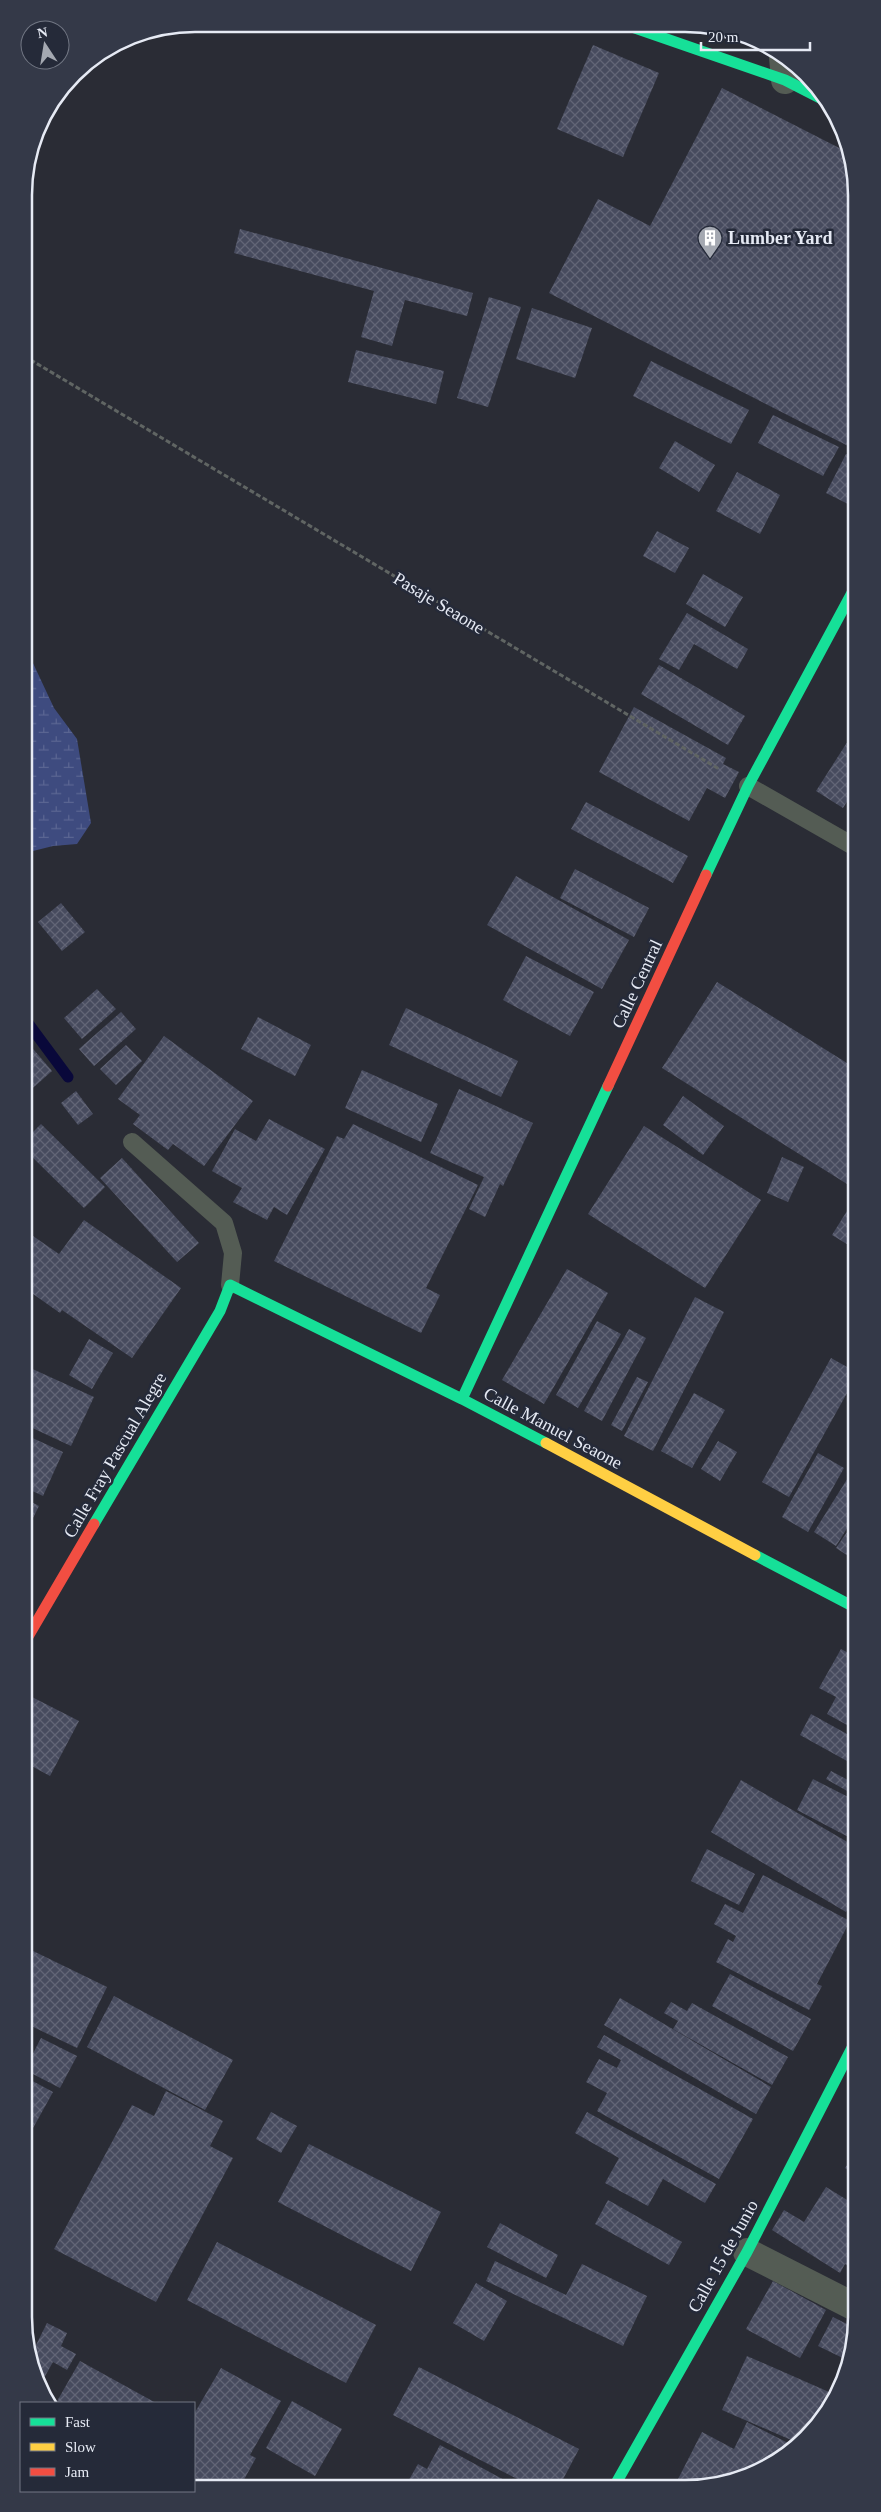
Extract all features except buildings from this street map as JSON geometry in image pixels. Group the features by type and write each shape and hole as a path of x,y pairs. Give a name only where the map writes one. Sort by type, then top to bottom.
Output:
{"street":[{"path":"654,32 784,68 804,84"},
{"name":"Calle Central","path":"462,1399 748,786 848,600"},
{"name":"Calle Manuel Seaone","path":"230,1285 462,1399 848,1604"},
{"name":"Calle Fray Pascual Alegre","path":"32,1629 220,1311 230,1285"},
{"name":"Calle 15 de Junio","path":"618,2480 747,2252 848,2056"},
{"path":"747,2252 848,2303"}],"lane":[{"path":"748,786 848,843"},
{"path":"132,1142 224,1223 233,1253 230,1285"}],"path":[{"name":"Pasaje Seaone","path":"33,361 748,786"}],"green space":[{"path":"33,663 54,708 77,739 91,823 77,844 53,846 33,851"}],"waterway":[{"path":"33,1029 68,1077"}],"traffic: fast":[{"path":"647,32 785,80 814,95"},
{"path":"706,875 748,786 848,600"},
{"path":"462,1399 608,1086"},
{"path":"94,1524 220,1311 230,1285 462,1399 546,1443"},
{"path":"755,1555 848,1604"},
{"path":"618,2480 747,2252 848,2056"}],"traffic: slow":[{"path":"546,1443 755,1555"}],"traffic: jam":[{"path":"608,1086 706,875"},
{"path":"32,1629 94,1524"}],"place":[{"name":"Lumber Yard","path":"710,259"}]}
